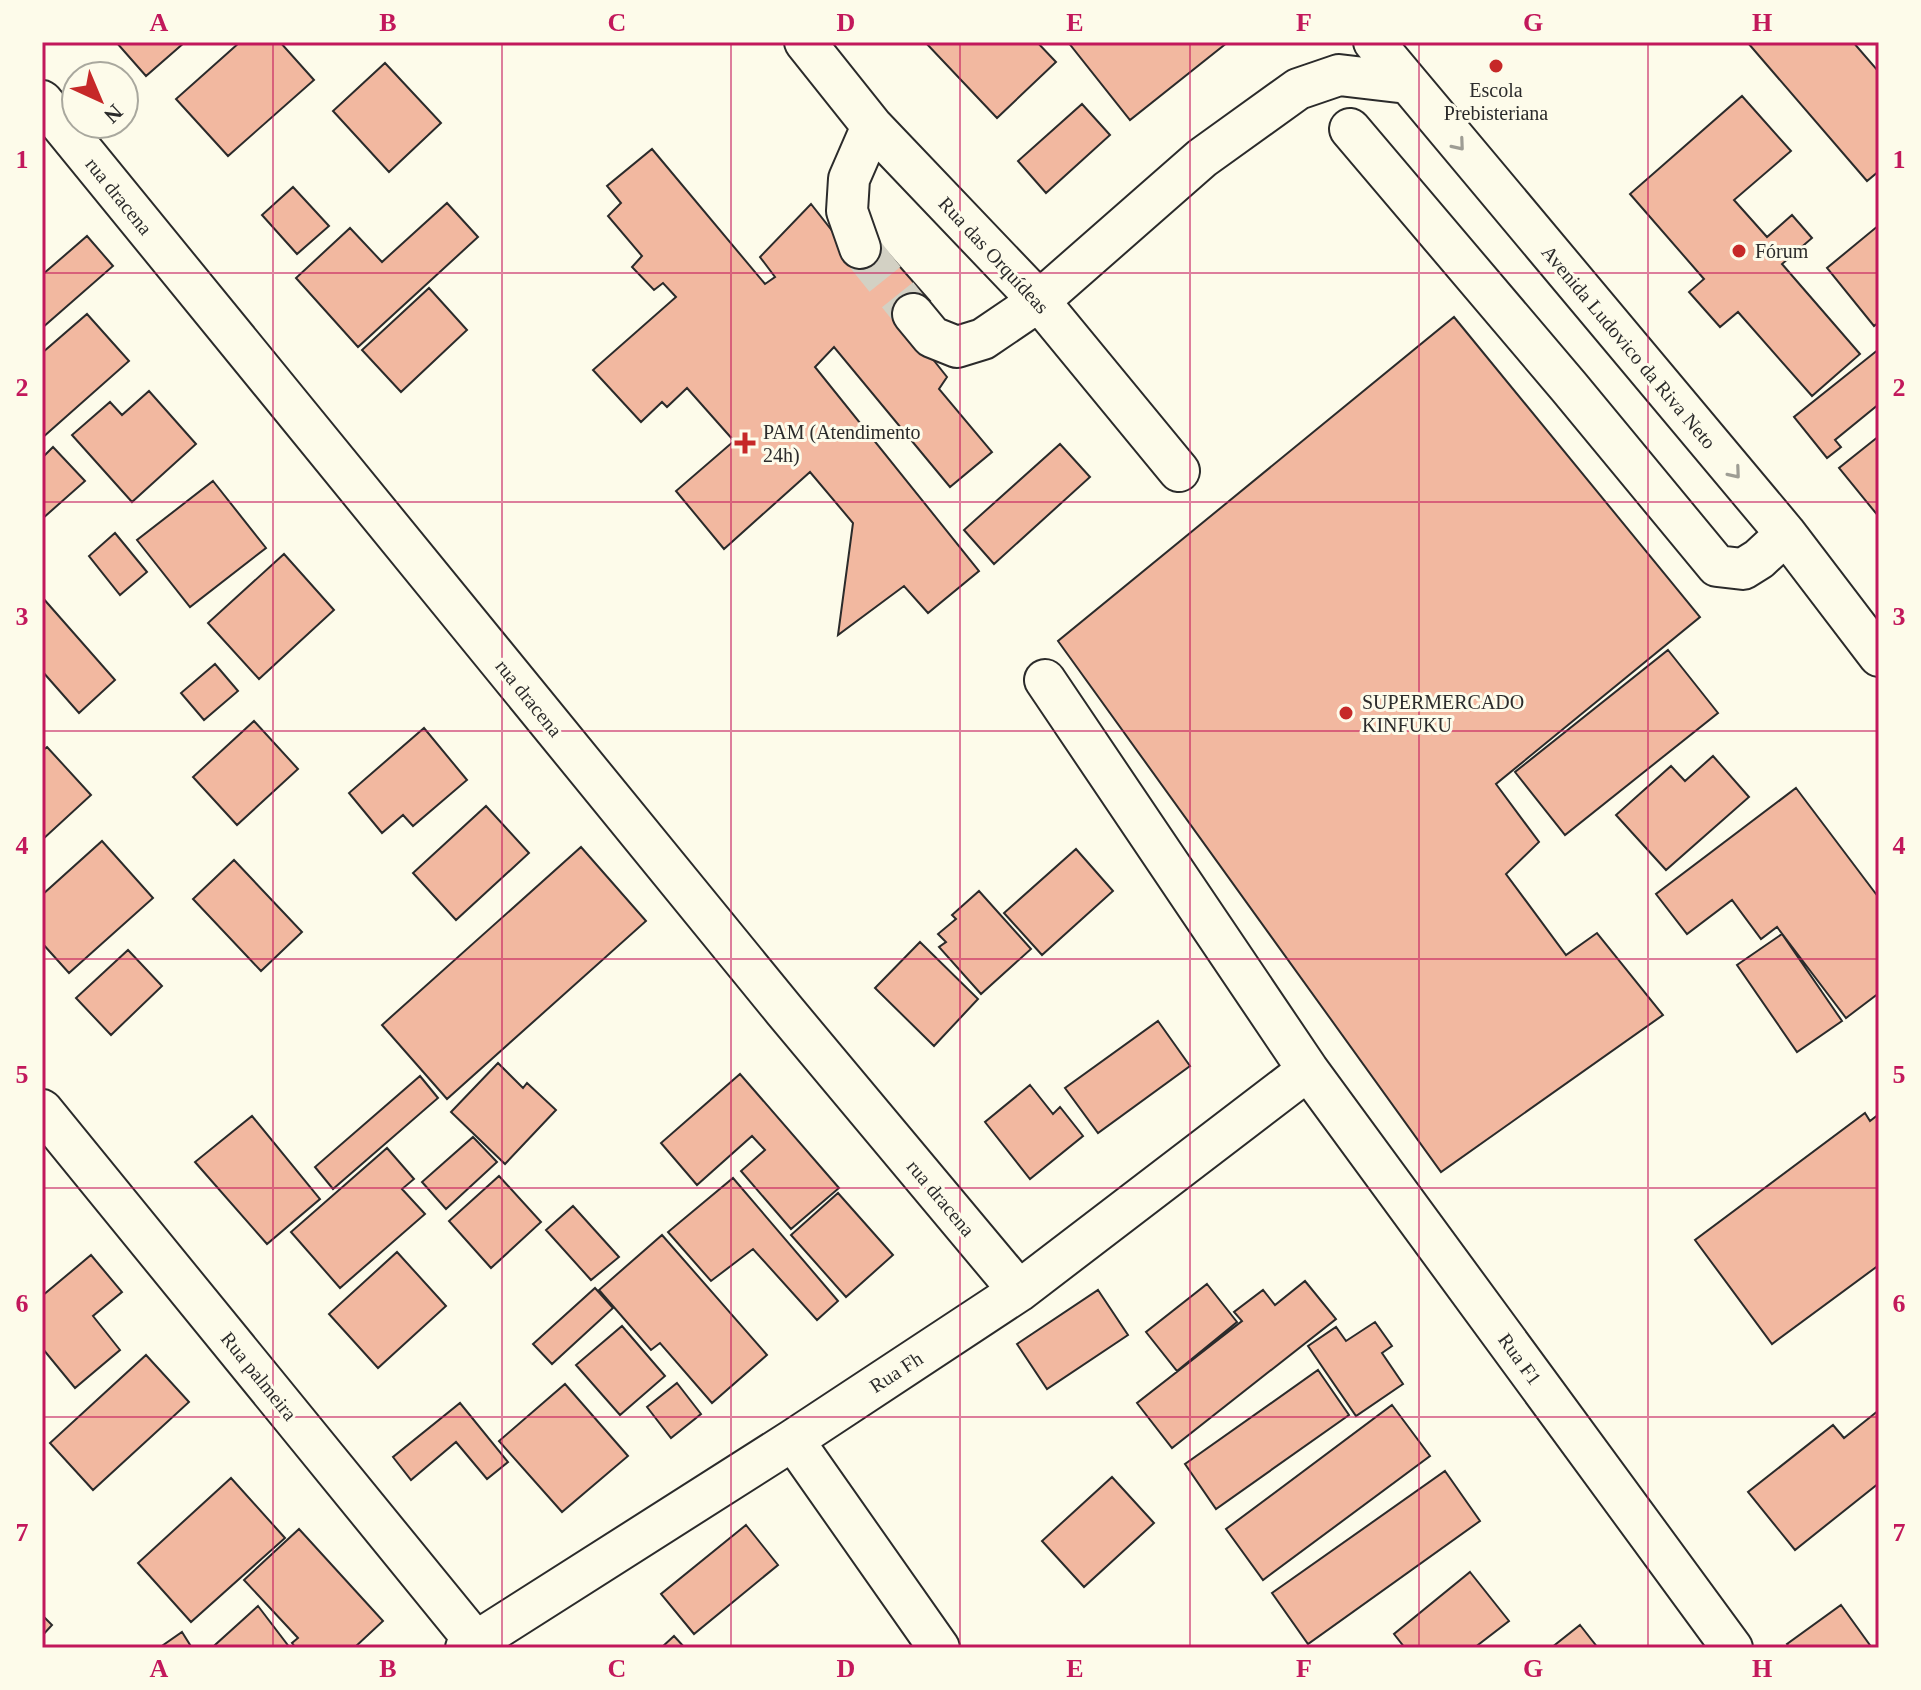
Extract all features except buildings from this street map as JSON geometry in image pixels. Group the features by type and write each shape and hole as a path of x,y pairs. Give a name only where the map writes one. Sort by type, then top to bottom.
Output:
{"street":[{"name":"Rua das Orquídeas","path":"805,42 872,126 1039,301 1179,471"},
{"name":"Avenida Ludovico da Riva Neto","path":"1374,42 1786,534 1879,656"},
{"path":"913,314 932,337 957,347 983,339 1039,301 1202,158 1298,89 1339,75 1407,83"},
{"name":"rua dracena","path":"42,101 784,1010 1019,1291"},
{"path":"860,248 847,211 849,179 872,126"},
{"path":"1350,129 1717,566 1743,569 1786,534"},
{"name":"Rua F1","path":"1045,680 1308,1070 1732,1648"},
{"name":"Rua Fh","path":"471,1645 793,1440 1019,1291 1308,1070"},
{"name":"Rua palmeira","path":"42,1110 471,1645"},
{"path":"793,1440 939,1648"}],"tunnel":[{"path":"860,248 913,314"}],"place":[{"name":"Escola Prebisteriana","path":"1496,66"},
{"name":"Fórum","path":"1739,251"},
{"name":"PAM (Atendimento 24h)","path":"745,443"},
{"name":"SUPERMERCADO KINFUKU","path":"1346,713"}]}
